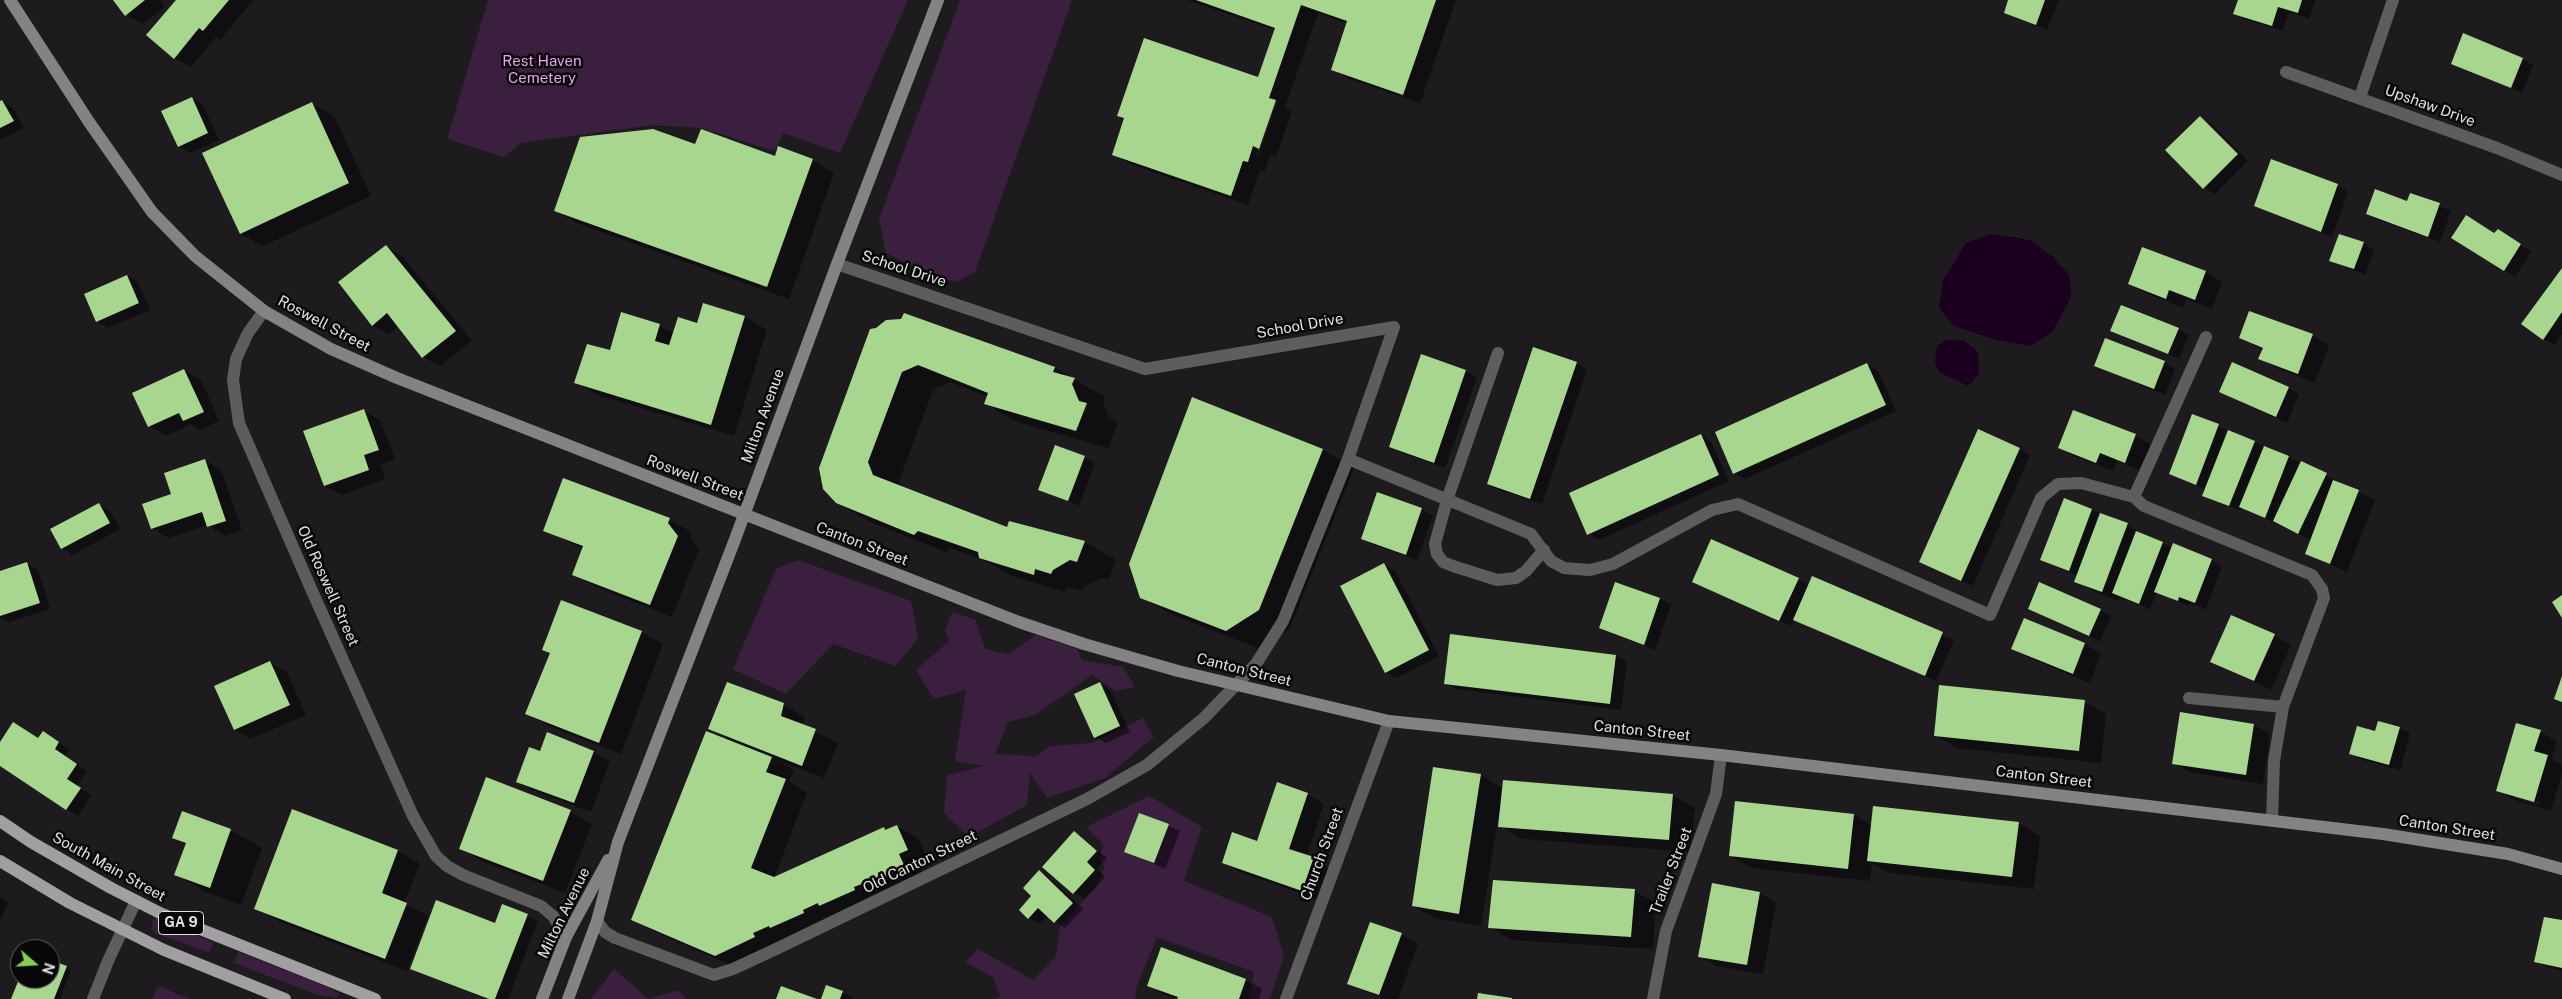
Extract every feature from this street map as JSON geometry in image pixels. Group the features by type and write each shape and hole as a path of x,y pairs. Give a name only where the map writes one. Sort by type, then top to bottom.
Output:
{"main road":[{"name":"South Main Street","path":"0,821 32,842 136,901 193,928 375,999"},
{"name":"GA 9","path":"0,861 70,903 122,930 164,950 285,999"}],"street":[{"name":"Roswell Street","path":"10,0 89,122 152,212 195,256 264,311 331,349 380,371 744,514"},
{"name":"Milton Avenue","path":"568,999 597,921 618,842 938,0"},
{"path":"2360,97 2393,0"},
{"name":"Upshaw Drive","path":"2286,72 2360,97 2497,148 2562,175"},
{"name":"School Drive","path":"837,264 1145,369 1394,327 1348,460 1283,621 1256,664 1236,685"},
{"name":"Old Roswell Street","path":"264,311 248,332 236,359 233,380 240,423 312,591 426,841 436,856 447,866 463,875 542,906 553,916 566,937"},
{"path":"2134,497 2206,338"},
{"path":"1498,353 1448,500 1435,544 1437,554 1444,562 1497,580 1516,578 1526,571 1544,550"},
{"path":"1348,460 1531,534 1551,561 1564,568 1590,570 1603,568 1712,510 1738,504 1990,615 2041,498 2058,484 2081,483 2134,497 2144,506 2312,576 2322,589 2324,598 2283,708 2274,761 2272,820"},
{"name":"Canton Street","path":"744,514 1028,625 1084,644 1236,685 1389,721 1721,755 2383,834 2508,854 2562,869"},
{"name":"Old Canton Street","path":"597,921 605,932 615,938 714,975 776,949 1087,799 1147,765 1197,724 1236,685"},
{"path":"2189,698 2283,708"},
{"name":"Church Street","path":"1286,999 1389,721"},
{"name":"Trailer Street","path":"1653,999 1666,931 1716,794 1721,755"},
{"name":"Milton Avenue","path":"542,999 566,937 618,842"},
{"path":"93,999 136,901"}],"green space":[{"name":"Rest Haven Cemetery","path":"488,0 908,0 840,153 783,133 775,151 701,128 653,125 521,143 504,157 447,139"},
{"path":"960,0 1072,0 975,272 956,282 924,273 886,253 879,219"},
{"path":"798,560 911,601 918,638 896,666 833,644 786,694 733,669 776,569"},
{"path":"952,612 976,620 985,649 1008,654 1036,635 1077,649 1082,660 1123,667 1135,687 1116,691 1092,675 1035,715 1008,722 995,754 1036,756 1050,746 1092,743 1143,718 1154,737 1105,778 1047,798 1030,773 1027,805 969,837 944,813 947,775 984,766 955,761 966,690 934,699 916,670 949,641 945,631"},
{"path":"1149,796 1202,827 1184,881 1272,917 1284,956 1270,999 1249,999 1254,972 1157,937 1137,986 1135,999 994,999 1000,996 993,977 965,962 978,949 1033,980 1056,956 1060,927 1097,885 1105,867 1100,860 1103,844 1086,827"},
{"path":"158,918 213,943 210,953 155,933 151,928 153,920"},
{"path":"238,952 327,987 339,994 337,998 315,994 234,963"},
{"path":"614,969 648,999 591,999"},
{"path":"158,986 190,999 152,999"},
{"path":"678,990 686,999 648,999"}],"shaded area":[{"path":"1992,234 2030,240 2054,258 2070,276 2071,297 2053,331 2031,346 1996,340 1954,326 1939,308 1943,280 1966,243"},
{"path":"1945,340 1963,340 1978,352 1979,374 1968,386 1940,373 1935,363 1936,348"}],"building":[{"path":"113,0 145,0 125,16"},
{"path":"176,0 229,0 203,31 199,28 174,59 146,35"},
{"path":"1196,0 1436,0 1403,95 1331,70 1347,21 1301,5 1269,98 1276,100 1259,149 1253,146 1248,162 1243,161 1231,196 1112,155 1124,118 1117,116 1144,38 1258,77 1275,28"},
{"path":"2008,0 2045,0 2036,25 2004,13"},
{"path":"2238,0 2302,0 2298,13 2278,7 2272,26 2233,14"},
{"path":"2463,33 2523,58 2511,88 2451,64"},
{"path":"192,97 208,133 178,147 161,111"},
{"path":"2,100 14,121 0,128 0,101"},
{"path":"312,102 349,183 240,234 202,153"},
{"path":"2200,116 2238,154 2203,189 2165,150"},
{"path":"653,129 695,144 701,129 775,156 778,146 813,159 767,287 554,211 580,137"},
{"path":"2271,159 2338,184 2321,232 2254,206"},
{"path":"2375,189 2407,201 2410,193 2440,203 2428,237 2366,214"},
{"path":"2466,215 2494,233 2498,229 2521,244 2504,271 2451,238"},
{"path":"2339,234 2364,242 2354,269 2329,261"},
{"path":"386,245 456,331 422,358 387,313 372,326 338,282"},
{"path":"2142,247 2206,271 2195,300 2169,290 2166,299 2128,284"},
{"path":"2562,268 2562,312 2543,340 2521,324"},
{"path":"127,275 139,303 96,322 84,294"},
{"path":"703,303 745,316 711,425 574,383 587,344 610,350 621,312 660,324 655,341 669,345 678,317 697,323"},
{"path":"2121,305 2179,328 2168,354 2110,331"},
{"path":"2249,311 2313,334 2298,374 2258,359 2263,348 2239,338"},
{"path":"904,313 1055,367 1053,372 1075,378 1072,384 1079,401 1087,403 1076,431 984,404 988,393 918,365 902,372 868,462 873,475 1007,527 1009,521 1085,541 1077,562 1070,560 1053,570 1051,574 1035,569 1034,575 979,558 978,552 918,531 914,535 836,503 823,489 819,468 870,329 876,328 886,320 901,319"},
{"path":"2105,338 2165,361 2154,389 2094,366"},
{"path":"1533,347 1577,362 1530,499 1487,484"},
{"path":"1421,354 1466,370 1434,463 1389,447"},
{"path":"2232,362 2289,387 2276,417 2219,392"},
{"path":"1867,363 1886,405 1733,474 1715,432"},
{"path":"184,369 204,412 183,421 179,413 148,427 132,393"},
{"path":"1192,397 1323,449 1259,610 1226,631 1140,598 1129,564"},
{"path":"364,409 379,450 364,455 369,470 324,486 303,431"},
{"path":"2073,410 2136,434 2125,463 2100,453 2096,463 2058,448"},
{"path":"2192,414 2219,424 2196,485 2169,474"},
{"path":"1978,429 2020,448 1961,581 1919,562"},
{"path":"2228,430 2255,441 2229,506 2202,496"},
{"path":"1701,434 1719,475 1587,535 1569,493"},
{"path":"1055,445 1085,456 1068,501 1038,490"},
{"path":"2264,446 2289,456 2265,518 2239,507"},
{"path":"205,459 226,521 207,527 202,512 151,529 142,504 171,494 164,473"},
{"path":"2301,461 2327,473 2298,534 2273,521"},
{"path":"563,478 670,518 668,523 678,536 650,605 572,575 583,546 543,531"},
{"path":"2333,480 2359,490 2330,564 2305,554"},
{"path":"1377,492 1422,508 1406,555 1361,539"},
{"path":"2064,498 2092,509 2069,571 2040,560"},
{"path":"99,503 110,523 61,549 50,529"},
{"path":"2100,513 2128,523 2102,592 2074,582"},
{"path":"2136,531 2163,542 2139,604 2112,593"},
{"path":"1711,539 1799,578 1779,621 1692,582"},
{"path":"2173,543 2212,559 2195,603 2179,597 2178,601 2154,592"},
{"path":"27,562 40,603 0,616 0,571"},
{"path":"1384,563 1429,650 1385,673 1340,586"},
{"path":"1812,576 1943,632 1925,676 1793,620"},
{"path":"1615,582 1660,598 1644,645 1599,628"},
{"path":"2039,582 2101,609 2089,636 2028,609"},
{"path":"2562,595 2562,618 2552,602"},
{"path":"561,600 642,631 599,743 525,714 550,653 542,650"},
{"path":"2231,615 2275,634 2254,681 2210,662"},
{"path":"2024,618 2085,643 2073,674 2011,649"},
{"path":"1450,634 1616,655 1610,704 1444,684"},
{"path":"270,661 290,705 234,730 214,686"},
{"path":"2562,676 2562,702 2554,699"},
{"path":"727,682 784,703 781,716 816,729 802,766 708,729"},
{"path":"1100,682 1120,726 1094,738 1074,694"},
{"path":"1939,685 2085,700 2079,751 1934,736"},
{"path":"2180,712 2254,724 2246,775 2172,764"},
{"path":"2378,721 2400,727 2389,765 2349,754 2357,726 2375,731"},
{"path":"13,722 38,738 43,731 59,742 55,749 77,764 67,779 81,788 66,810 0,766 0,742"},
{"path":"2516,723 2541,730 2534,751 2548,755 2534,802 2496,791"},
{"path":"706,731 772,757 766,772 786,779 751,868 774,877 884,827 885,830 897,825 908,850 899,854 905,867 870,883 869,881 854,887 855,890 819,906 818,903 803,910 804,913 770,928 769,926 753,933 755,937 715,956 631,920"},
{"path":"547,732 594,751 574,803 516,782 529,747 540,751"},
{"path":"1433,767 1481,774 1459,914 1412,906"},
{"path":"486,777 571,810 543,881 459,849"},
{"path":"1503,780 1673,794 1669,840 1498,827"},
{"path":"1277,782 1308,793 1289,849 1314,857 1302,891 1222,863 1232,832 1257,841"},
{"path":"1735,801 1854,814 1848,869 1729,856"},
{"path":"1873,806 2019,822 2012,877 1867,861"},
{"path":"292,809 398,850 382,893 407,903 385,959 254,909"},
{"path":"182,811 231,829 210,888 174,875 186,843 172,838"},
{"path":"1139,813 1169,824 1154,863 1124,852"},
{"path":"1074,831 1097,851 1087,862 1095,870 1073,894 1042,867"},
{"path":"1039,870 1073,903 1054,923 1038,908 1028,919 1019,910 1031,896 1023,888"},
{"path":"1493,880 1635,889 1631,937 1488,928"},
{"path":"1712,883 1760,892 1747,965 1698,957"},
{"path":"436,900 495,923 502,904 528,914 495,999 489,999 410,969"},
{"path":"2544,917 2562,920 2562,968 2534,962"},
{"path":"1370,922 1402,933 1379,995 1347,984"},
{"path":"1161,947 1246,979 1239,999 1177,999 1178,997 1147,986"},
{"path":"60,964 67,966 60,984"},
{"path":"826,985 843,991 840,999 821,999"},
{"path":"781,986 817,999 776,999"},
{"path":"15,989 58,989 54,999 11,999"},
{"path":"1478,993 1512,998 1512,999 1477,999"}]}
